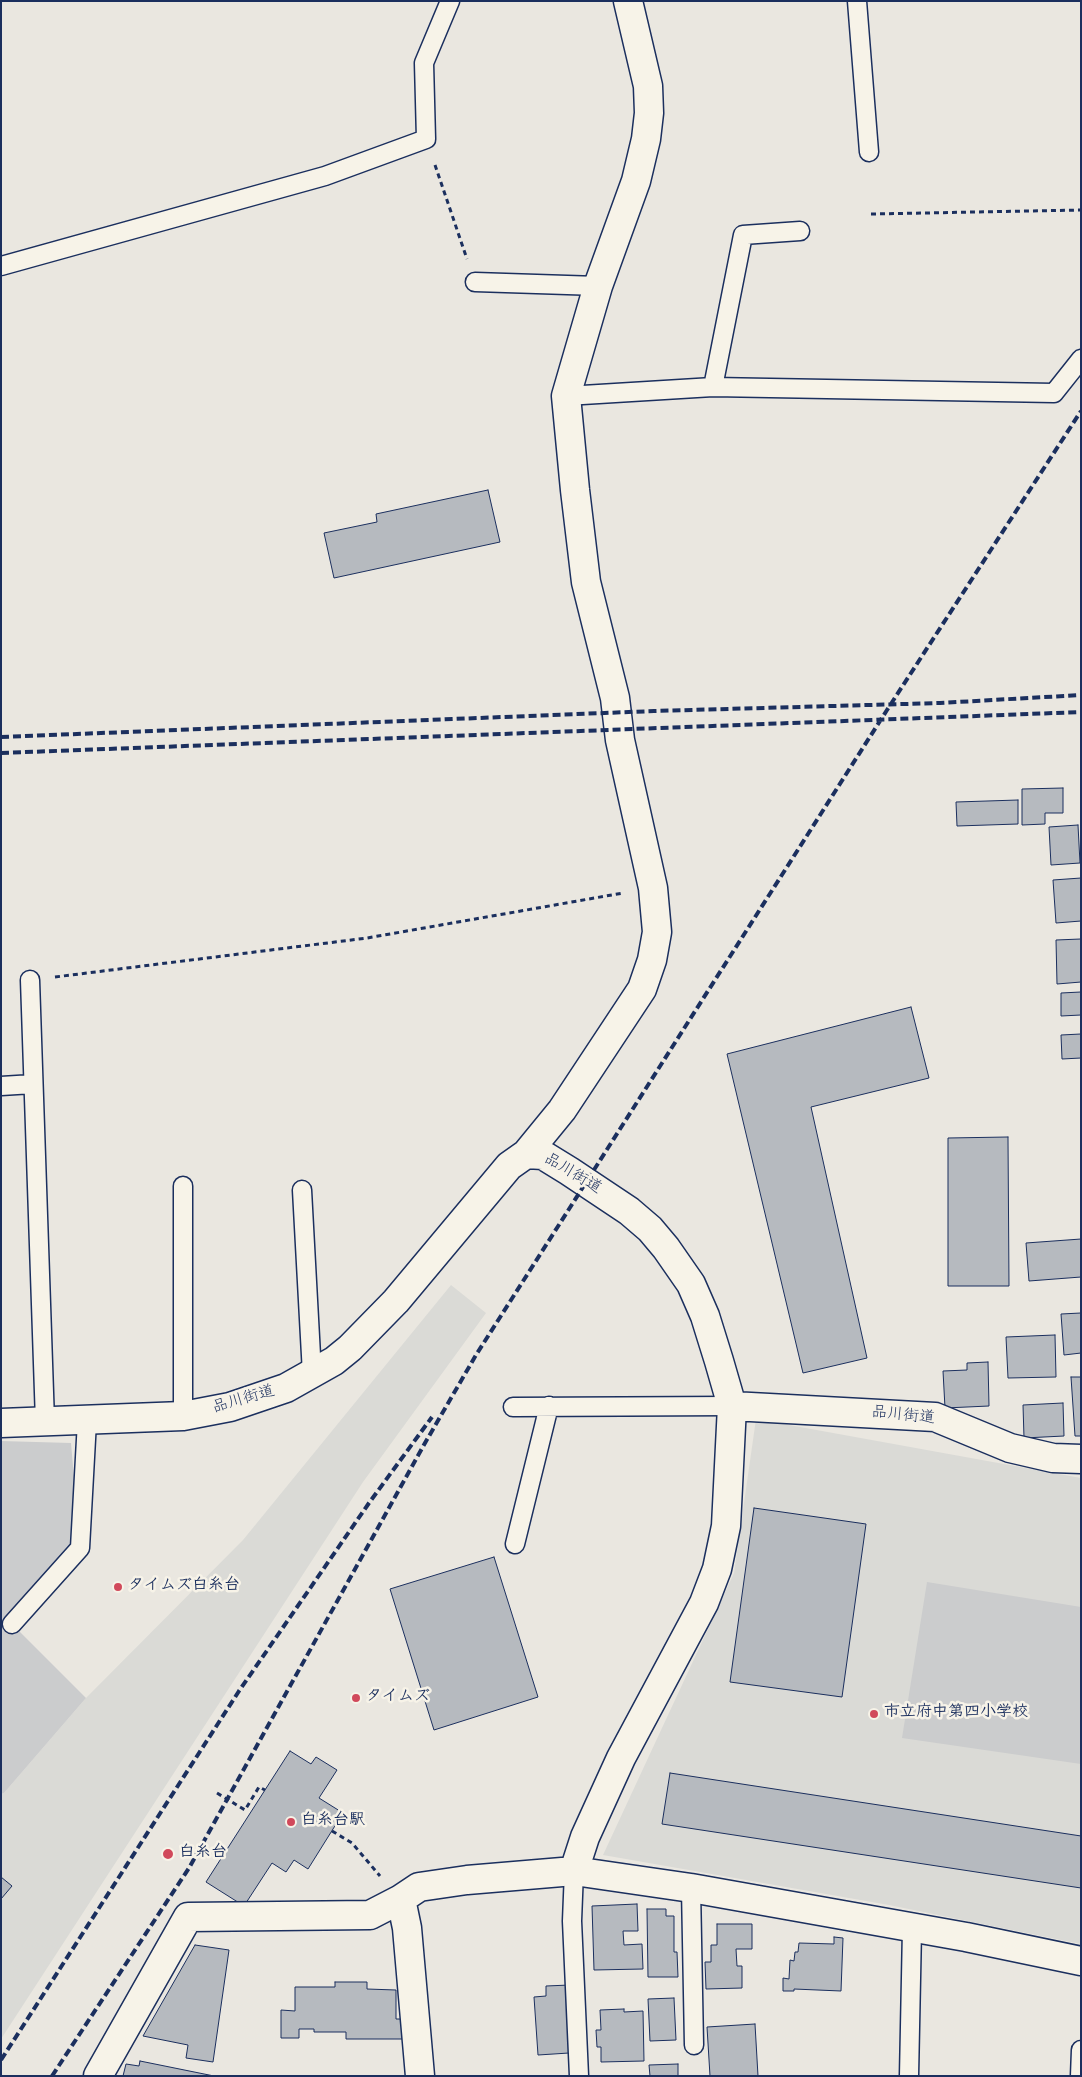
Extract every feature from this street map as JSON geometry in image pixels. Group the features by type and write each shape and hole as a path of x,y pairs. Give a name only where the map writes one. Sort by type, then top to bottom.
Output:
{"street":[{"path":"526,1154 562,1110 642,989 652,960 656,932 653,888 620,740 615,698 586,582 566,396 598,286 636,181 646,138 649,113 648,86 628,1"},
{"name":"品川街道","path":"1,1423 183,1416 230,1407 286,1388 312,1374 350,1348 396,1301 509,1166 526,1154 542,1155 570,1171 636,1217 650,1229 666,1248 691,1284 704,1316 732,1406 935,1417 1010,1448 1053,1458 1081,1459"},
{"path":"574,1871 585,1837 621,1758 704,1603 717,1569 726,1526 732,1406"},
{"path":"98,2076 188,1917 370,1915 419,1887 518,1874 574,1871 691,1888 912,1929 966,1937 1081,1961"},
{"path":"401,1899 407,1928 420,2076"}],"lane":[{"path":"1,266 325,176 426,138 424,63 450,1"},
{"path":"857,1 869,152"},
{"path":"713,387 743,234 800,231"},
{"path":"475,282 598,286"},
{"path":"566,396 713,387 1054,393 1081,359"},
{"path":"30,980 44,1422"},
{"path":"1,1086 33,1084"},
{"path":"183,1186 183,1416"},
{"path":"302,1190 312,1374"},
{"path":"514,1544 549,1406"},
{"path":"513,1407 732,1406"},
{"path":"12,1624 80,1548 87,1421"},
{"path":"574,1871 572,1921 579,2076"},
{"path":"691,1888 694,2045"},
{"path":"909,2076 912,1929"},
{"path":"1080,2076 1081,2050"}],"path":[{"path":"426,138 475,282"},
{"path":"871,214 1081,210"},
{"path":"30,980 368,938 653,888"},
{"path":"217,1793 244,1810 259,1787 265,1790"},
{"path":"332,1831 352,1843 401,1899"}],"shaded area":[{"path":"451,1285 486,1313 363,1482 1,2039 1,1794 4,1793 86,1698 243,1540"},
{"name":"市立府中第四小学校","path":"756,1419 1081,1478 1081,1944 889,1905 603,1855 734,1573"},
{"path":"1,1441 71,1443 80,1548 12,1624 86,1698 4,1793 1,1794"},
{"path":"927,1582 1081,1607 1081,1764 902,1738"}],"building":[{"path":"488,490 500,542 334,578 324,533 377,522 376,514"},
{"path":"1063,788 1063,813 1045,813 1045,824 1022,825 1022,789"},
{"path":"1018,800 1018,824 957,826 956,802"},
{"path":"1078,825 1080,863 1051,865 1049,827"},
{"path":"1081,878 1081,921 1056,923 1053,880"},
{"path":"1081,939 1081,982 1057,984 1056,940"},
{"path":"1081,992 1081,1015 1061,1016 1061,993"},
{"path":"911,1007 929,1078 811,1107 867,1358 803,1373 727,1054"},
{"path":"1081,1034 1081,1058 1062,1059 1061,1035"},
{"path":"1008,1137 1009,1286 948,1286 948,1138"},
{"path":"1081,1239 1081,1277 1029,1281 1026,1243"},
{"path":"1081,1313 1081,1353 1064,1355 1061,1314"},
{"path":"1055,1335 1056,1377 1008,1378 1006,1337"},
{"path":"988,1362 989,1406 945,1408 943,1371 967,1370 967,1363"},
{"path":"1071,1377 1081,1377 1081,1436 1075,1436"},
{"path":"1063,1403 1064,1436 1024,1438 1023,1405"},
{"path":"754,1508 866,1524 842,1697 730,1682"},
{"path":"494,1557 538,1697 434,1730 390,1589"},
{"name":"白糸台駅","path":"290,1751 311,1764 316,1757 337,1770 319,1798 343,1813 308,1869 294,1860 286,1872 272,1863 244,1906 206,1882"},
{"path":"670,1773 1081,1836 1081,1888 662,1824"},
{"path":"1,1877 12,1886 1,1899"},
{"path":"637,1904 638,1931 623,1931 624,1945 642,1944 643,1969 594,1970 592,1906"},
{"path":"647,1909 666,1909 666,1916 674,1916 674,1952 677,1952 678,1977 648,1977"},
{"path":"717,1924 752,1924 752,1949 736,1949 737,1966 742,1966 742,1988 706,1989 705,1962 711,1962 711,1945 717,1945"},
{"path":"834,1937 843,1938 841,1991 794,1989 794,1991 783,1991 783,1978 789,1979 790,1960 794,1961 799,1943 834,1944"},
{"path":"195,1945 229,1950 213,2062 186,2058 188,2045 143,2036"},
{"path":"335,1982 367,1982 367,1989 396,1990 396,2019 405,2019 405,2039 346,2039 346,2032 314,2032 314,2029 299,2029 299,2038 281,2038 281,2010 295,2011 295,1987 335,1987"},
{"path":"570,1985 569,2053 538,2055 534,1997 546,1996 546,1986"},
{"path":"674,1998 676,2040 650,2041 648,1999"},
{"path":"624,2009 624,2012 643,2011 644,2061 601,2062 601,2047 597,2047 596,2030 601,2030 600,2010"},
{"path":"755,2024 758,2076 710,2076 707,2027"},
{"path":"140,2061 214,2076 123,2076 126,2064 139,2066"},
{"path":"678,2064 678,2076 650,2076 649,2065"}],"railway":[{"path":"52,2076 189,1868 425,1443 476,1355 887,710 1081,411"},
{"path":"1,737 654,711 940,703 1081,695"},
{"path":"1,753 1081,712"},
{"path":"1,2060 239,1691 369,1503 432,1417"}],"place":[{"name":"タイムズ白糸台","path":"118,1587"},
{"name":"タイムズ","path":"356,1698"},
{"name":"市立府中第四小学校","path":"874,1714"},
{"name":"白糸台駅","path":"291,1822"},
{"name":"白糸台","path":"168,1854"}]}
